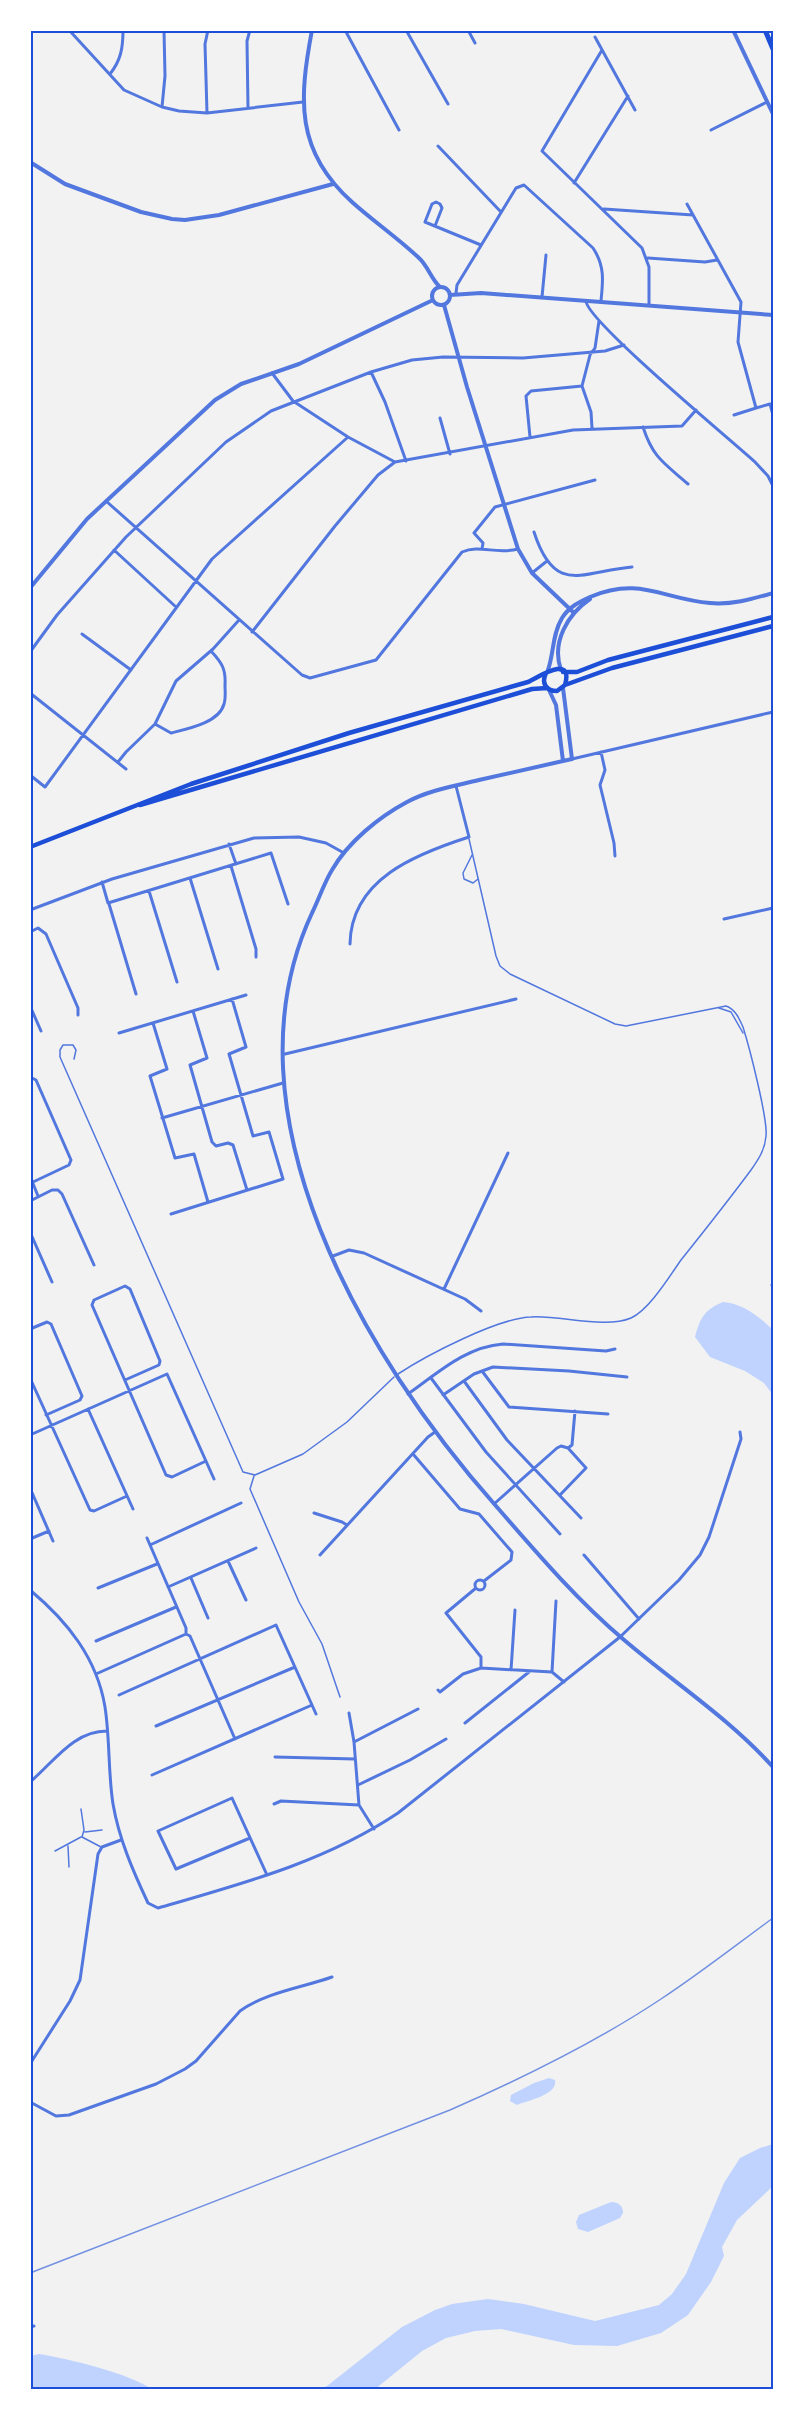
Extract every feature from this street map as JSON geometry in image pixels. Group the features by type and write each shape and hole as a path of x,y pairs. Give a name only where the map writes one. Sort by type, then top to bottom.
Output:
{"highway":[{"path":"765,30 773,49"},
{"path":"30,847 214,776 349,733 528,682 555,668 577,672 608,660 773,617"},
{"path":"138,805 152,803 537,687 556,691 612,668 773,626"},
{"path":"562,671 566,678 564,687"},
{"path":"547,672 543,679 548,689"}],"street":[{"path":"69,30 124,90 162,107 207,113 303,102"},
{"path":"110,74 119,62 123,47 123,30"},
{"path":"162,107 165,76 164,30"},
{"path":"207,113 205,44 208,30"},
{"path":"248,108 247,41 250,30"},
{"path":"312,30 306,60 303,102 308,138 318,162 333,184 420,259 440,287 447,289 450,295 444,305"},
{"path":"345,30 399,130"},
{"path":"406,30 448,104"},
{"path":"468,30 475,43"},
{"path":"733,30 773,114"},
{"path":"594,37 635,110"},
{"path":"602,51 542,150 637,241 647,258 650,276 649,305"},
{"path":"574,183 628,96"},
{"path":"711,130 767,102"},
{"path":"438,146 502,213"},
{"path":"30,162 65,184 141,212 185,220 219,215 333,184"},
{"path":"456,293 458,285 481,246 516,188 521,185 527,186 593,248 599,257 603,271 601,301"},
{"path":"435,226 442,208 436,202 432,204 425,222 481,246"},
{"path":"687,204 741,302 738,342 756,408"},
{"path":"602,208 693,215"},
{"path":"542,297 546,255"},
{"path":"647,258 705,262 717,260"},
{"path":"433,300 434,292 440,287"},
{"path":"450,295 472,292 773,315"},
{"path":"433,300 444,305"},
{"path":"30,588 87,519 215,400 241,384 314,357 433,300"},
{"path":"586,301 588,308 599,321 755,462 768,476 773,486"},
{"path":"444,305 518,549 532,573 573,613"},
{"path":"592,428 590,407 582,386 593,352 599,321"},
{"path":"30,652 57,615 136,527 226,441 256,420 293,402 371,372 412,360 444,357 523,358 593,352 624,345"},
{"path":"371,372 386,402 406,461"},
{"path":"272,373 293,402 348,437 395,462"},
{"path":"530,438 526,396 531,391 582,386"},
{"path":"734,415 770,404 773,415"},
{"path":"252,632 342,517 378,475 395,462 592,428 682,426 696,410"},
{"path":"440,418 450,454"},
{"path":"643,427 649,446 658,458 688,484"},
{"path":"30,775 45,787 212,559 238,533 348,437"},
{"path":"482,549 483,543 474,533 495,507 595,480"},
{"path":"106,501 252,632 302,675 310,678 372,662 380,656 456,557 467,550 482,549 502,553 518,549"},
{"path":"534,532 547,561 555,568 572,576 632,567"},
{"path":"114,550 176,607"},
{"path":"532,573 547,561"},
{"path":"547,672 554,635 569,608 598,593 618,587 639,587 686,600 735,603 773,592"},
{"path":"562,671 558,647 566,625 573,613 598,593"},
{"path":"118,762 155,724 175,682 211,651 239,620"},
{"path":"82,634 131,670"},
{"path":"155,724 171,733 211,720 219,713 224,705 226,671 224,665 211,651"},
{"path":"564,687 572,759"},
{"path":"548,689 556,705 562,761"},
{"path":"30,693 126,769"},
{"path":"773,712 456,786 409,801 379,821 344,853 331,871 305,930 294,962 288,990 283,1083 294,1147 331,1256 389,1365 435,1432 494,1504 620,1637 724,1719 773,1767"},
{"path":"601,752 604,770 600,785 615,856"},
{"path":"350,944 352,922 360,903 374,885 427,851 469,837 456,786"},
{"path":"30,910 102,882 254,838 299,837 326,843 344,853"},
{"path":"229,844 236,864"},
{"path":"108,903 271,853 288,904"},
{"path":"231,866 256,949 256,957"},
{"path":"190,878 218,969"},
{"path":"102,882 136,994"},
{"path":"149,891 177,982"},
{"path":"724,919 773,908"},
{"path":"30,932 38,928 46,934 78,1008 78,1015"},
{"path":"119,1033 246,995"},
{"path":"171,1214 283,1179 269,1132 253,1136 229,1054 246,1047 232,999"},
{"path":"284,1054 516,999"},
{"path":"30,1006 41,1030"},
{"path":"193,1011 207,1058 190,1065 202,1106 214,1144 233,1145 247,1190"},
{"path":"153,1023 167,1069 150,1076 162,1118 175,1158 194,1154 208,1202"},
{"path":"31,1077 71,1160 69,1165 33,1182"},
{"path":"162,1118 283,1083"},
{"path":"444,1289 508,1152"},
{"path":"30,1176 38,1196"},
{"path":"30,1201 58,1190 62,1194 94,1265"},
{"path":"30,1232 52,1282"},
{"path":"331,1256 349,1250 359,1251 465,1299 481,1311"},
{"path":"125,1380 159,1365 160,1361 130,1288 125,1287 92,1302 129,1391 166,1475 172,1477 206,1461"},
{"path":"30,1329 47,1322 51,1324 82,1396 80,1400 46,1415"},
{"path":"408,1394 463,1355 491,1345 606,1351 615,1349"},
{"path":"443,1395 474,1374 493,1367 520,1367 627,1377"},
{"path":"482,1371 509,1407 608,1414"},
{"path":"30,1435 167,1374 214,1479"},
{"path":"30,1378 90,1510 94,1511 127,1496"},
{"path":"431,1378 486,1452 560,1534"},
{"path":"464,1381 507,1440 581,1518"},
{"path":"88,1409 133,1509"},
{"path":"560,1495 586,1468 570,1446 575,1411"},
{"path":"320,1555 435,1432"},
{"path":"30,1590 50,1607 74,1633 87,1653 96,1674 103,1697 113,1801 121,1840 148,1903 158,1908 267,1875 325,1854 374,1829 398,1813 620,1637 679,1580 705,1546 715,1524 741,1439 740,1432"},
{"path":"494,1504 557,1448 570,1446"},
{"path":"413,1454 460,1509 479,1514 512,1552 513,1556 484,1581 477,1581 476,1588 446,1613 481,1656 481,1668"},
{"path":"30,1488 53,1540"},
{"path":"150,1545 241,1503"},
{"path":"314,1513 342,1521 347,1525"},
{"path":"30,1539 49,1531"},
{"path":"147,1538 186,1628 186,1634"},
{"path":"168,1587 256,1548"},
{"path":"584,1556 639,1619"},
{"path":"228,1561 246,1600"},
{"path":"98,1588 158,1564"},
{"path":"190,1578 208,1618"},
{"path":"476,1588 483,1590 486,1586 484,1581"},
{"path":"552,1672 556,1601"},
{"path":"96,1641 176,1607"},
{"path":"511,1670 515,1610"},
{"path":"119,1695 276,1624 316,1714"},
{"path":"96,1674 186,1634"},
{"path":"186,1634 190,1636 235,1739"},
{"path":"156,1726 296,1667"},
{"path":"438,1690 440,1692 463,1674 481,1668 552,1672 564,1682"},
{"path":"465,1724 531,1671"},
{"path":"152,1775 312,1705"},
{"path":"354,1742 418,1709"},
{"path":"349,1713 354,1742 359,1805 374,1829"},
{"path":"30,1782 66,1746 84,1736 107,1731"},
{"path":"357,1785 411,1760 446,1739"},
{"path":"275,1758 355,1759"},
{"path":"250,1838 176,1869 158,1831 232,1798 267,1875"},
{"path":"274,1804 281,1801 359,1805"},
{"path":"30,2064 70,2001 80,1980 97,1859 102,1847 121,1840"},
{"path":"30,2102 56,2116 69,2115 156,2084 195,2061 247,2006 266,1997 332,1977"}],"lane":[{"path":"74,1059 76,1050 73,1045 63,1045 60,1057 243,1472 255,1475 296,1458 330,1436 393,1378 412,1365 491,1326 524,1317 619,1321 637,1314 722,1210 763,1149 766,1127 746,1040 737,1018 731,1012 718,1008 626,1026 615,1024 510,974 500,966 496,956 469,837"},
{"path":"472,855 463,873 464,879 473,883 478,879"},
{"path":"255,1475 250,1489 299,1602 322,1644 340,1697"},
{"path":"55,1851 82,1837 81,1809"},
{"path":"83,1833 102,1830"},
{"path":"82,1837 102,1847"},
{"path":"68,1845 69,1867"}],"water":[{"path":"723,1302 737,1305 750,1312 773,1330 773,1395 764,1383 745,1371 710,1357 695,1337 704,1315 711,1308"},
{"path":"549,2078 555,2080 555,2085 547,2093 517,2105 510,2101 511,2095"},
{"path":"773,2144 773,2186 737,2220 722,2247 724,2256 711,2282 688,2315 661,2333 617,2346 574,2345 501,2329 475,2331 446,2338 422,2351 374,2390 317,2390 327,2386 402,2327 452,2304 488,2299 524,2304 595,2321 659,2305 672,2294 686,2274 724,2183 740,2158"},
{"path":"611,2202 621,2206 623,2213 620,2218 588,2232 578,2229 576,2222 579,2215"},
{"path":"39,2354 114,2372 153,2390 30,2390 30,2356"}],"railway":[{"path":"30,2273 450,2110 504,2085 558,2059 636,2015 689,1980 773,1918"}]}
